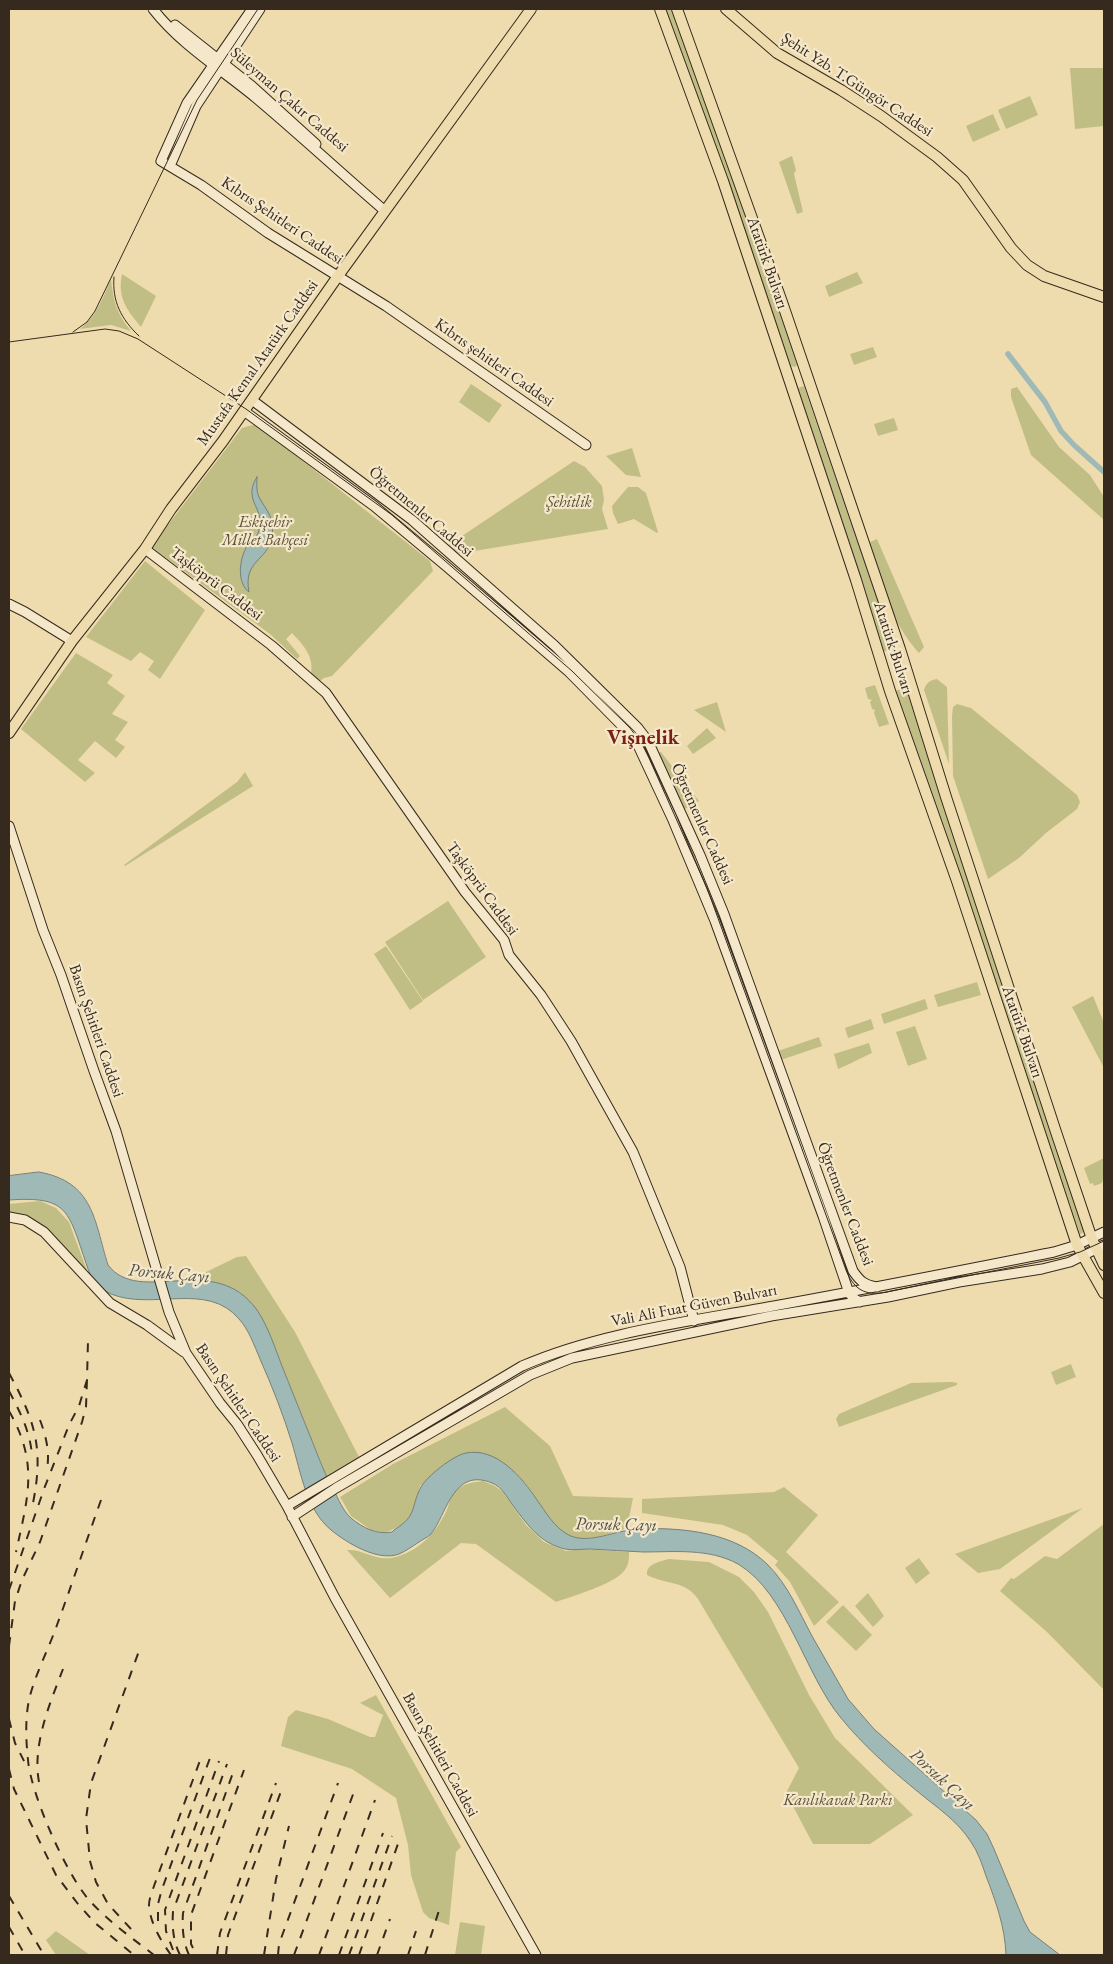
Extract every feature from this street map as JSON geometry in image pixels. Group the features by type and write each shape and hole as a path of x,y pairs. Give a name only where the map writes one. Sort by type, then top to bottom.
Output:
{"main road":[{"name":"Süleyman Çakır Caddesi","path":"153,9 387,209"},
{"path":"170,166 189,121 219,64 252,9"},
{"path":"219,64 260,9"},
{"name":"Mustafa Kemal Atatürk Caddesi","path":"9,733 72,641 145,549 171,509 252,400 338,276 530,9"},
{"name":"Atatürk Bulvarı","path":"660,9 724,181 856,580 883,668 951,862 1077,1245 1104,1293"},
{"name":"Atatürk Bulvarı","path":"677,9 782,302 900,649 946,797 1092,1239 1100,1248 1104,1265"},
{"name":"Şehit Yzb. T.Güngör Caddesi","path":"726,9 777,53 849,95 937,157 963,180 1011,248 1027,265 1044,276 1104,297"},
{"path":"731,9 738,18"},
{"name":"Kıbrıs Şehitleri Caddesi","path":"219,64 187,103 161,161 201,185 268,233 386,306"},
{"name":"Kıbrıs şehitleri Caddesi","path":"386,306 586,445"},
{"name":"Öğretmenler Caddesi","path":"252,400 412,520 555,646 638,728 648,741 700,855 724,914 778,1068 853,1271 859,1281 866,1285 877,1287"},
{"name":"Öğretmenler Caddesi","path":"244,411 374,506 446,566 568,671 635,739 672,818 715,921 853,1297"},
{"name":"Taşköprü Caddesi","path":"145,549 271,645 326,693 465,892 504,940 509,955 540,995 571,1041 633,1152 680,1267 694,1321"},
{"path":"9,604 26,612 72,641"},
{"name":"Basın Şehitleri Caddesi","path":"9,826 43,930 61,975 116,1131 168,1312 186,1353 220,1403 237,1424 286,1506 324,1579 536,1955"},
{"path":"9,1217 25,1220 44,1232 110,1303 147,1325 186,1353"},
{"name":"Vali Ali Fuat Güven Bulvarı","path":"292,1517 336,1488 530,1375 572,1358 853,1297 877,1287 1054,1252 1092,1239 1104,1232"},
{"name":"Vali Ali Fuat Güven Bulvarı","path":"286,1506 522,1366 582,1343 694,1321 1042,1269 1083,1256 1100,1248"},
{"path":"853,1297 856,1276"}],"green space":[{"path":"665,9 672,9 749,221 789,338 797,365 795,367 791,366 720,157"},
{"path":"1070,68 1104,68 1104,126 1075,129"},
{"path":"1030,96 1038,115 1006,129 998,110"},
{"path":"993,114 1000,130 973,142 966,126"},
{"path":"792,156 796,170 794,174 803,212 797,214 779,162"},
{"path":"857,272 863,283 829,297 825,286"},
{"path":"122,274 156,296 141,327 124,303 121,290"},
{"path":"111,279 116,307 131,331 111,325 80,329 95,312"},
{"path":"873,347 877,357 854,365 850,354"},
{"path":"471,384 502,405 489,423 459,402"},
{"path":"804,386 894,648 882,652 857,566 798,388"},
{"path":"1017,387 1059,447 1090,475 1104,497 1104,520 1031,455 1011,397 1011,389"},
{"path":"894,418 898,430 878,436 874,424"},
{"name":"Eskişehir Millet Bahçesi","path":"256,424 430,561 433,571 332,676 320,681 311,674 312,668 309,657 304,647 292,633 286,639 300,656 297,659 270,634 151,547 242,428"},
{"path":"632,448 641,477 626,475 606,456"},
{"name":"Şehitlik","path":"574,461 585,467 602,486 604,500 602,509 608,529 456,554 447,546"},
{"path":"628,487 638,487 646,493 657,533 634,519 618,524 612,506"},
{"path":"877,539 924,647 919,653 900,628 882,588 868,543"},
{"path":"145,561 205,610 160,679 148,670 154,661 140,652 131,661 86,637"},
{"path":"76,653 113,675 107,683 125,696 112,714 128,722 115,740 125,747 116,758 95,741 78,760 95,773 85,782 21,729"},
{"path":"937,679 947,687 949,764 924,690 929,682"},
{"path":"875,685 889,724 879,727 874,713 875,710 872,709 870,702 872,700 868,699 865,688"},
{"path":"907,687 955,842 1084,1232 1080,1234 947,838 895,691"},
{"path":"717,702 726,732 694,710"},
{"path":"957,704 971,708 1077,795 1080,802 1077,809 1046,833 1019,858 988,879 953,776 952,716 953,707"},
{"path":"707,728 716,738 693,754 687,746"},
{"path":"661,752 699,801 683,810 658,753"},
{"path":"245,772 253,786 124,865 237,782"},
{"path":"448,901 486,957 423,1000 385,942"},
{"path":"386,946 423,1001 410,1010 374,954"},
{"path":"977,982 981,995 938,1007 934,995"},
{"path":"1093,996 1104,1023 1104,1068 1072,1007"},
{"path":"925,999 928,1009 884,1024 881,1014"},
{"path":"871,1019 874,1029 848,1038 845,1028"},
{"path":"915,1026 927,1059 908,1066 896,1032"},
{"path":"819,1037 822,1046 781,1060 778,1051"},
{"path":"869,1043 872,1053 838,1069 834,1054"},
{"path":"1104,1158 1102,1183 1094,1186 1093,1183 1090,1184 1084,1168"},
{"path":"40,1201 56,1208 69,1222 89,1276 46,1229 24,1216 9,1213 9,1204"},
{"path":"246,1256 295,1332 359,1457 326,1476 274,1346 227,1287 207,1280 202,1274 237,1257"},
{"path":"1071,1364 1076,1377 1056,1385 1051,1372"},
{"path":"911,1383 957,1383 957,1385 839,1427 836,1419 839,1414"},
{"path":"505,1407 550,1446 573,1496 633,1498 627,1528 601,1536 580,1539 566,1535 546,1515 525,1483 496,1458 448,1462 420,1486 415,1507 410,1517 402,1525 385,1533 371,1530 351,1516 340,1497 393,1464"},
{"path":"483,1481 503,1492 526,1525 544,1542 566,1551 581,1549 629,1552 626,1569 619,1576 603,1585 556,1602 476,1544 461,1543 390,1598 347,1550 384,1558 407,1553 427,1539 437,1527 455,1491 464,1485"},
{"path":"784,1487 818,1515 786,1552 839,1602 814,1626 790,1582 775,1565 778,1561 747,1535 723,1525 642,1513 642,1499 774,1492"},
{"path":"1083,1508 1000,1569 978,1573 955,1554"},
{"path":"1104,1524 1104,1690 1047,1632 1000,1591 1011,1578 1014,1579 1045,1556 1057,1559"},
{"path":"919,1558 930,1573 916,1584 905,1568"},
{"name":"Kanlıkavak Parkı","path":"669,1559 709,1562 739,1577 754,1592 768,1612 809,1695 835,1738 913,1815 870,1844 813,1844 786,1793 799,1768 698,1599 693,1593 681,1586 647,1575 651,1565"},
{"path":"868,1593 884,1616 873,1627 855,1606"},
{"path":"843,1605 872,1635 856,1651 826,1622"},
{"path":"376,1695 461,1847 456,1852 449,1925 429,1918 423,1912 411,1875 408,1845 396,1798 352,1769 281,1746 288,1717 296,1710 328,1719 370,1737 375,1737 383,1715 360,1703"},
{"path":"460,1922 485,1926 481,1955 455,1955"},
{"path":"56,1931 90,1955 56,1955 46,1940"}],"water":[{"path":"257,477 258,495 270,515 273,530 269,545 249,573 249,592 242,583 240,572 246,548 257,535 260,525 260,518 252,493"},
{"name":"Porsuk Çayı","path":"39,1172 57,1177 71,1184 81,1194 95,1218 108,1265 122,1277 139,1281 199,1280 220,1284 240,1293 257,1310 271,1337 329,1481 346,1512 365,1528 376,1532 392,1532 407,1520 421,1487 429,1477 455,1458 466,1453 477,1452 498,1459 516,1473 554,1523 562,1531 575,1537 592,1538 637,1529 672,1529 707,1534 724,1539 740,1545 755,1554 768,1565 787,1590 848,1699 874,1729 976,1820 987,1834 1030,1932 1060,1955 1006,1955 1004,1934 996,1905 980,1858 971,1842 953,1820 887,1765 858,1738 841,1718 828,1700 783,1614 770,1594 755,1577 738,1564 715,1555 703,1553 571,1550 561,1548 539,1536 498,1487 492,1483 479,1480 468,1481 460,1487 453,1495 431,1534 399,1554 391,1556 372,1553 354,1545 331,1530 316,1512 310,1501 277,1400 251,1338 239,1319 226,1308 211,1301 127,1298 111,1294 98,1287 90,1274 69,1218 62,1210 54,1204 43,1201 28,1199 9,1200 9,1176"}],"waterway":[{"path":"1008,354 1045,402 1061,431 1104,472"}],"tram line":[{"path":"73,332 87,322 95,311 197,100 258,9"},
{"path":"114,277 116,302 127,323 139,336"},
{"path":"9,342 105,329 119,331 138,339 246,409 392,515 572,671 630,728 642,744 649,758 707,888 846,1270 859,1289 868,1293 881,1293 1059,1258 1080,1252 1104,1241"}],"railway":[{"path":"9,1590 44,1489 69,1425 79,1406 87,1380 88,1340"},
{"path":"9,1373 25,1406 35,1435 38,1466 33,1503"},
{"path":"9,1646 15,1601 22,1580 40,1542 82,1422 86,1407 87,1380"},
{"path":"9,1391 27,1430 32,1455"},
{"path":"9,1411 18,1430 28,1464 27,1497 16,1552"},
{"path":"40,1420 47,1444 47,1469"},
{"path":"101,1500 57,1625 31,1691 26,1722 28,1760 43,1813 61,1855 81,1889 105,1916 154,1955"},
{"path":"131,1929 108,1904 96,1882 90,1861 86,1819 91,1783 139,1651"},
{"path":"39,1782 37,1768 40,1739 63,1669"},
{"path":"9,1719 15,1743 26,1765"},
{"path":"171,1955 154,1925 149,1903 202,1755"},
{"path":"158,1921 158,1904 162,1889 210,1758"},
{"path":"173,1950 166,1931 165,1910 219,1761"},
{"path":"180,1955 174,1934 173,1911 227,1764"},
{"path":"189,1955 183,1935 183,1913 235,1767"},
{"path":"9,1769 14,1789 56,1875 95,1923 134,1955"},
{"path":"193,1948 191,1944 191,1915 244,1770"},
{"path":"217,1955 220,1933 276,1783"},
{"path":"278,1955 279,1944 338,1783"},
{"path":"226,1955 228,1935 283,1786"},
{"path":"294,1955 355,1789"},
{"path":"319,1955 375,1800"},
{"path":"264,1955 276,1879 289,1826"},
{"path":"339,1955 383,1833"},
{"path":"349,1955 392,1836"},
{"path":"359,1955 400,1838"},
{"path":"9,1896 44,1955"},
{"path":"425,1955 441,1904"},
{"path":"377,1955 390,1919"},
{"path":"9,1927 25,1955"},
{"path":"408,1955 416,1931"}],"district":[{"name":"Vişnelik","path":"643,738"}]}
